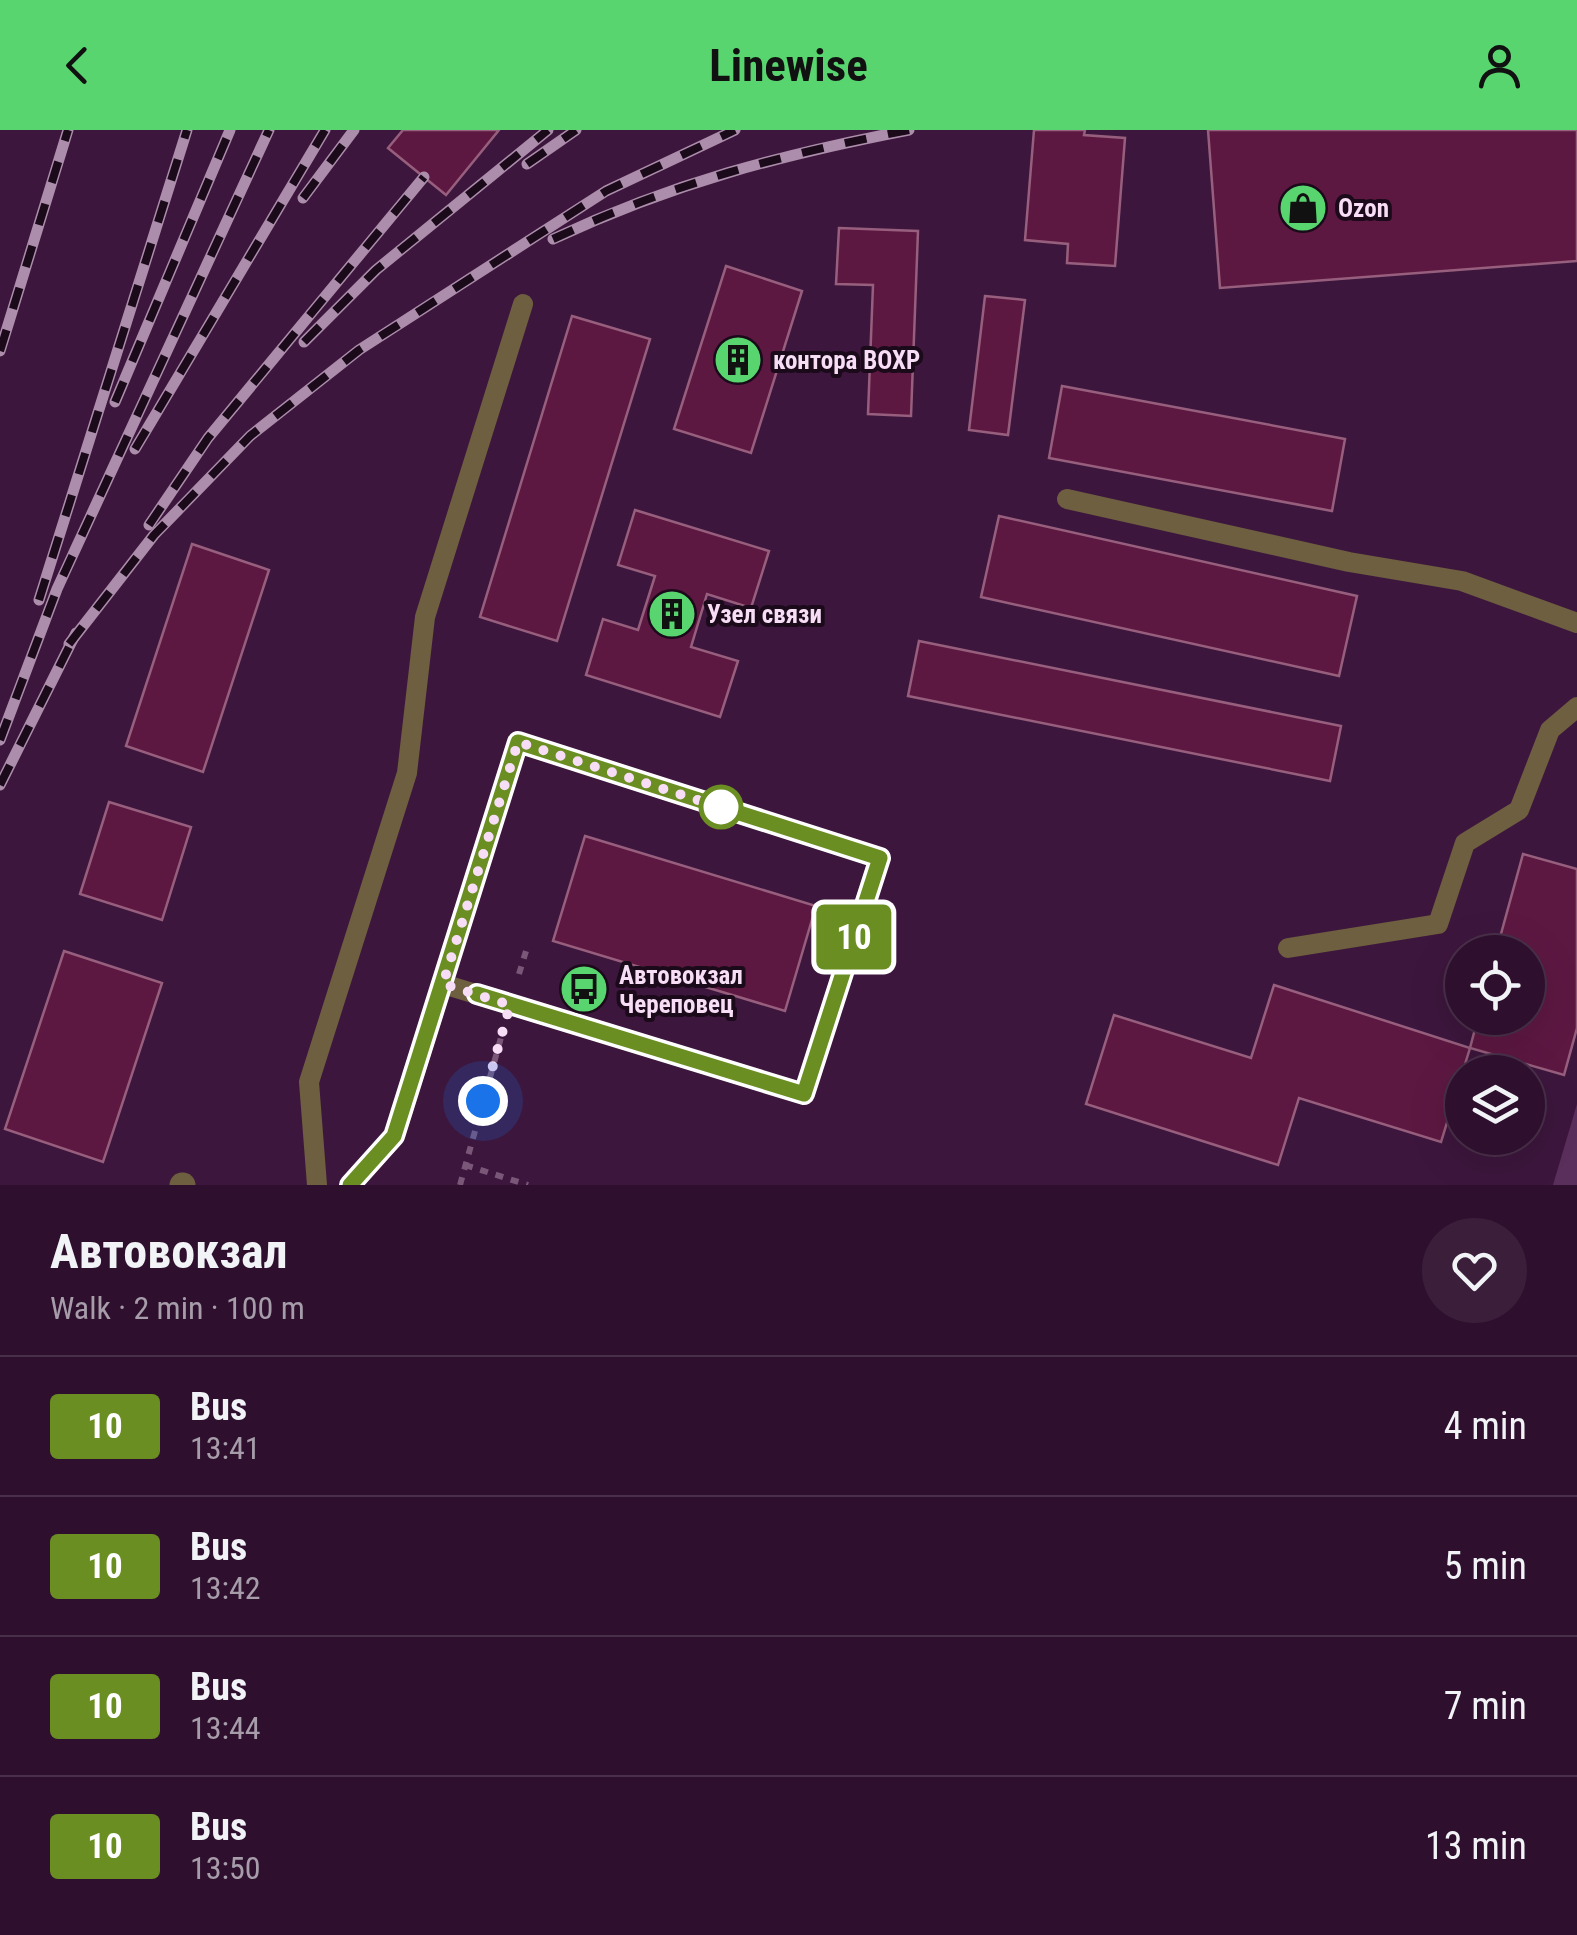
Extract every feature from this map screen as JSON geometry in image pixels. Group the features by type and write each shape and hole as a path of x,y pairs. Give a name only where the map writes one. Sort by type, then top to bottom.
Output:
{"lane":[{"path":"317,1185 310,1082 407,774 426,618 523,304"},
{"path":"1067,499 1350,562 1462,581 1577,623"},
{"path":"1288,948 1438,924 1465,843 1519,810 1550,730 1577,708"},
{"path":"350,1185 394,1136 518,742 880,858 804,1094 443,984"}],"path":[{"path":"460,1185 526,951"},
{"path":"465,1166 528,1185"}],"shaded area":[{"path":"1577,1104 1577,1185 1553,1185"}],"building":[{"path":"403,130 499,130 446,195 388,148"},
{"path":"1034,130 1085,130 1084,135 1125,138 1115,266 1067,263 1068,244 1025,240"},
{"path":"1208,130 1577,130 1577,261 1220,288"},
{"path":"839,228 918,231 911,416 868,414 873,285 836,284"},
{"name":"контора ВОХР","path":"726,266 802,291 751,453 674,429"},
{"path":"985,296 1025,300 1008,435 969,430"},
{"path":"572,316 650,339 557,641 480,617"},
{"path":"1062,386 1345,439 1332,511 1049,458"},
{"name":"Узел связи","path":"635,510 769,551 751,608 707,594 691,647 738,661 720,717 586,675 603,619 638,630 655,576 618,565"},
{"path":"999,516 1357,596 1339,676 981,597"},
{"path":"192,544 269,570 203,772 126,746"},
{"path":"919,641 1341,726 1330,781 908,696"},
{"path":"109,802 191,827 162,920 80,894"},
{"path":"585,836 816,906 785,1011 553,941"},
{"path":"1523,854 1577,869 1577,1028 1564,1075 1545,1070 1545,1055 1494,1055 1470,1048 1473,1035 1545,1035 1545,935 1501,935"},
{"path":"64,951 162,983 103,1162 5,1129"},
{"path":"1274,985 1470,1048 1468,1055 1445,1055 1445,1129 1441,1142 1299,1098 1278,1165 1086,1104 1114,1015 1251,1058"}],"railway":[{"path":"0,351 68,130"},
{"path":"39,600 187,130"},
{"path":"115,402 230,130"},
{"path":"0,740 57,589 269,130"},
{"path":"135,449 325,130"},
{"path":"303,198 354,130"},
{"path":"304,342 376,270 548,130"},
{"path":"527,164 576,130"},
{"path":"69,644 154,535 250,436 359,350 606,191 735,130"},
{"path":"553,239 684,186 816,150 909,130"},
{"path":"149,525 208,438 424,177"},
{"path":"0,785 76,633"}],"bus line":[{"name":"10","path":"350,1185 394,1136 518,742 880,858 804,1094 477,994"}],"place":[{"name":"Ozon","path":"1303,208"},
{"name":"контора ВОХР","path":"738,360"},
{"name":"Узел связи","path":"672,614"},
{"name":"Автовокзал Череповец","path":"584,989"}],"route":[{"path":"483,1101 510,1005 443,984 518,742 735,812 721,807"}]}
